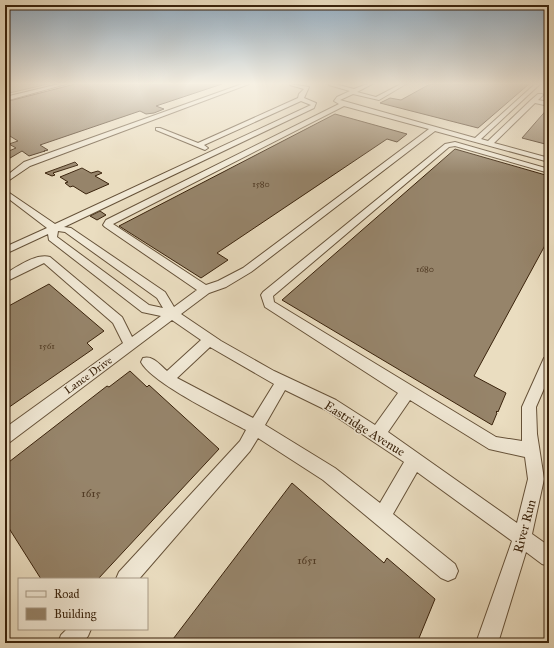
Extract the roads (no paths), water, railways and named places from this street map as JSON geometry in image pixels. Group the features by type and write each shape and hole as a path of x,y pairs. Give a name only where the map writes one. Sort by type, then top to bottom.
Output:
{"street":[{"path":"5,181 27,164 163,114"},
{"path":"198,145 267,114"},
{"path":"5,251 297,114"},
{"path":"205,290 108,225 109,222 318,114"},
{"path":"380,114 489,144 510,155 549,171"},
{"path":"476,140 505,114"},
{"path":"489,144 519,114"},
{"path":"158,129 215,153"},
{"name":"Lance Drive","path":"5,436 205,290 222,284 247,270 434,129"},
{"path":"532,451 494,444 408,392 269,304 267,295 447,145 455,144 510,155 549,160"},
{"path":"5,192 54,228"},
{"name":"Eastridge Avenue","path":"172,314 161,295 68,230 54,228 52,238 146,309 172,314 210,340 331,406 377,435 549,557"},
{"path":"5,278 40,260 46,259 118,320 130,345"},
{"path":"167,379 210,340"},
{"path":"148,362 167,379 256,428 329,474 382,516 448,572"},
{"name":"River Run","path":"486,643 522,537 536,479 529,434 529,407 549,362"},
{"path":"127,578 245,446 283,381"},
{"path":"377,435 408,392"},
{"path":"382,516 414,461"},
{"path":"69,643 80,630"}]}
